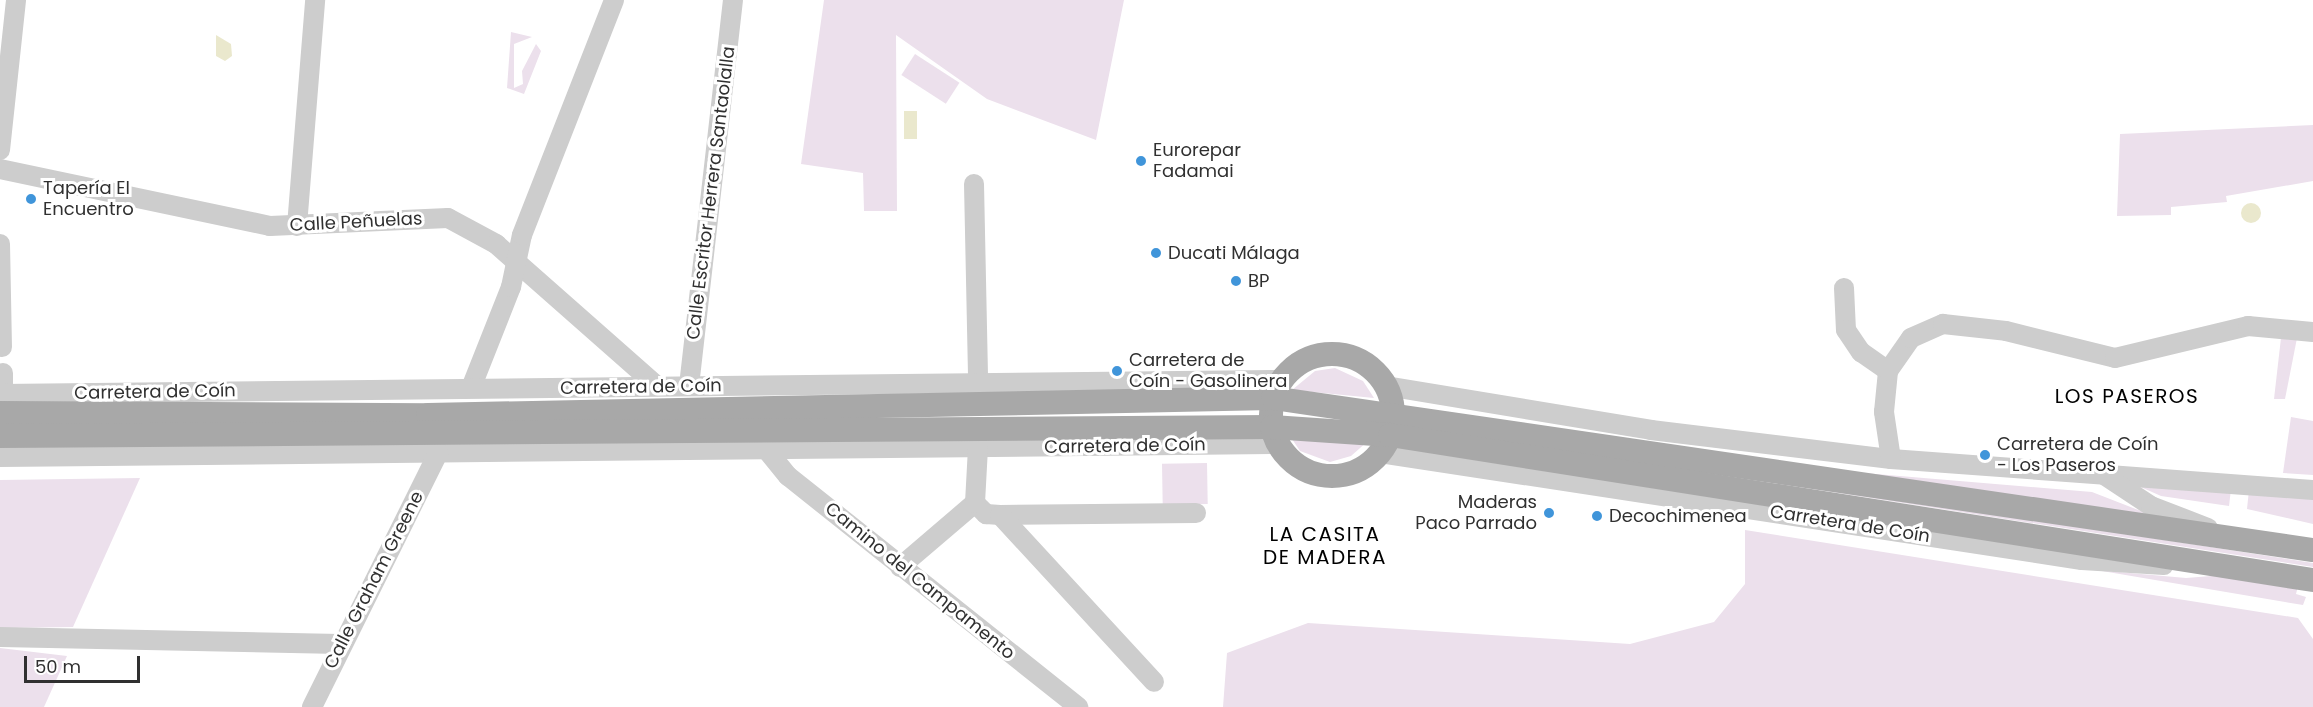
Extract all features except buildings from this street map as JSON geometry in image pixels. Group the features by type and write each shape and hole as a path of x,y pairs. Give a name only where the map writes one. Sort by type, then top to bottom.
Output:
{"main road":[{"path":"1330,354 1372,368 1386,386 1388,434 1365,467 1326,476 1298,465 1275,436 1278,389 1308,359 1330,354"},
{"name":"Carretera de Coín","path":"1,400 428,415 1278,389"},
{"path":"1278,389 1388,434 2213,567 2313,580"},
{"path":"0,436 1275,436 1388,434 2250,544 2313,550"}],"street":[{"path":"0,150 16,0"},
{"path":"297,226 315,0"},
{"path":"471,388 516,263 522,235 614,0"},
{"name":"Calle Escritor Herrera Santaolalla","path":"689,386 733,0"},
{"name":"Calle Peñuelas","path":"0,169 270,226 448,218 482,234 657,386"},
{"path":"974,184 978,383"},
{"path":"0,244 2,347"},
{"path":"1844,288 1846,330 1861,352 1888,371"},
{"path":"1891,459 1884,412 1888,371 1911,338 1943,324 2006,331 2115,358 2248,326 2313,332"},
{"path":"1,400 3,373"},
{"name":"Carretera de Coín","path":"1,400 471,388 978,383 1278,389"},
{"path":"1386,386 1651,430 1891,459 2313,490"},
{"name":"Carretera de Coín","path":"0,457 978,447 1275,436"},
{"path":"900,567 975,503 978,447"},
{"name":"Camino del Campamento","path":"766,449 788,476 1078,707"},
{"name":"Calle Graham Greene","path":"312,707 340,644 438,453"},
{"path":"2103,475 2151,506 2250,544"},
{"path":"975,503 986,514 1000,515 1196,513"},
{"path":"1000,515 1154,682"},
{"path":"0,637 340,644"}],"shaded area":[{"path":"824,0 1124,0 1096,140 987,99 896,35 897,211 864,211 863,173 801,164"},
{"path":"511,32 532,37 514,44 514,88 523,84 522,71 536,44 541,51 524,94 507,88"},
{"path":"216,35 231,44 232,56 225,61 216,56"},
{"path":"915,54 959,83 946,104 901,75"},
{"path":"904,111 917,111 917,139 904,139"},
{"path":"2313,125 2313,181 2226,196 2227,202 2171,207 2171,215 2117,216 2120,134"},
{"path":"2247,203 2255,203 2261,209 2261,217 2255,223 2247,223 2241,217 2241,209"},
{"path":"2281,338 2297,338 2285,399 2274,399"},
{"path":"1335,368 1363,381 1374,398 1292,390 1315,371"},
{"path":"2291,417 2313,421 2313,475 2283,473"},
{"path":"1423,425 2313,563 2313,567 1423,428"},
{"path":"1288,433 1368,441 1351,456 1330,462 1300,451"},
{"path":"1207,463 1208,504 1163,505 1162,464"},
{"path":"1864,473 2092,492 2146,513 2145,516"},
{"path":"140,478 73,627 0,628 0,480"},
{"path":"2125,480 2231,489 2229,506 2161,496"},
{"path":"2249,490 2313,497 2313,524 2247,509"},
{"path":"1745,530 2298,618 2313,639 2313,707 1223,707 1227,653 1308,623 1630,644 1714,622 1745,584"},
{"path":"2096,570 2186,578 2224,575 2298,586 2296,594 2306,597 2303,605"},
{"path":"0,648 67,656 44,707 0,707"}],"place":[{"name":"Eurorepar Fadamai","path":"1141,161"},
{"name":"Tapería El Encuentro","path":"31,199"},
{"name":"Ducati Málaga","path":"1156,253"},
{"name":"BP","path":"1236,281"},
{"name":"Carretera de Coín - Gasolinera","path":"1117,371"},
{"name":"Carretera de Coín - Los Paseros","path":"1985,455"},
{"name":"Maderas Paco Parrado","path":"1549,513"},
{"name":"Decochimenea","path":"1597,516"}],"district":[{"name":"LOS PASEROS","path":"2127,396"},
{"name":"LA CASITA DE MADERA","path":"1325,546"}]}
